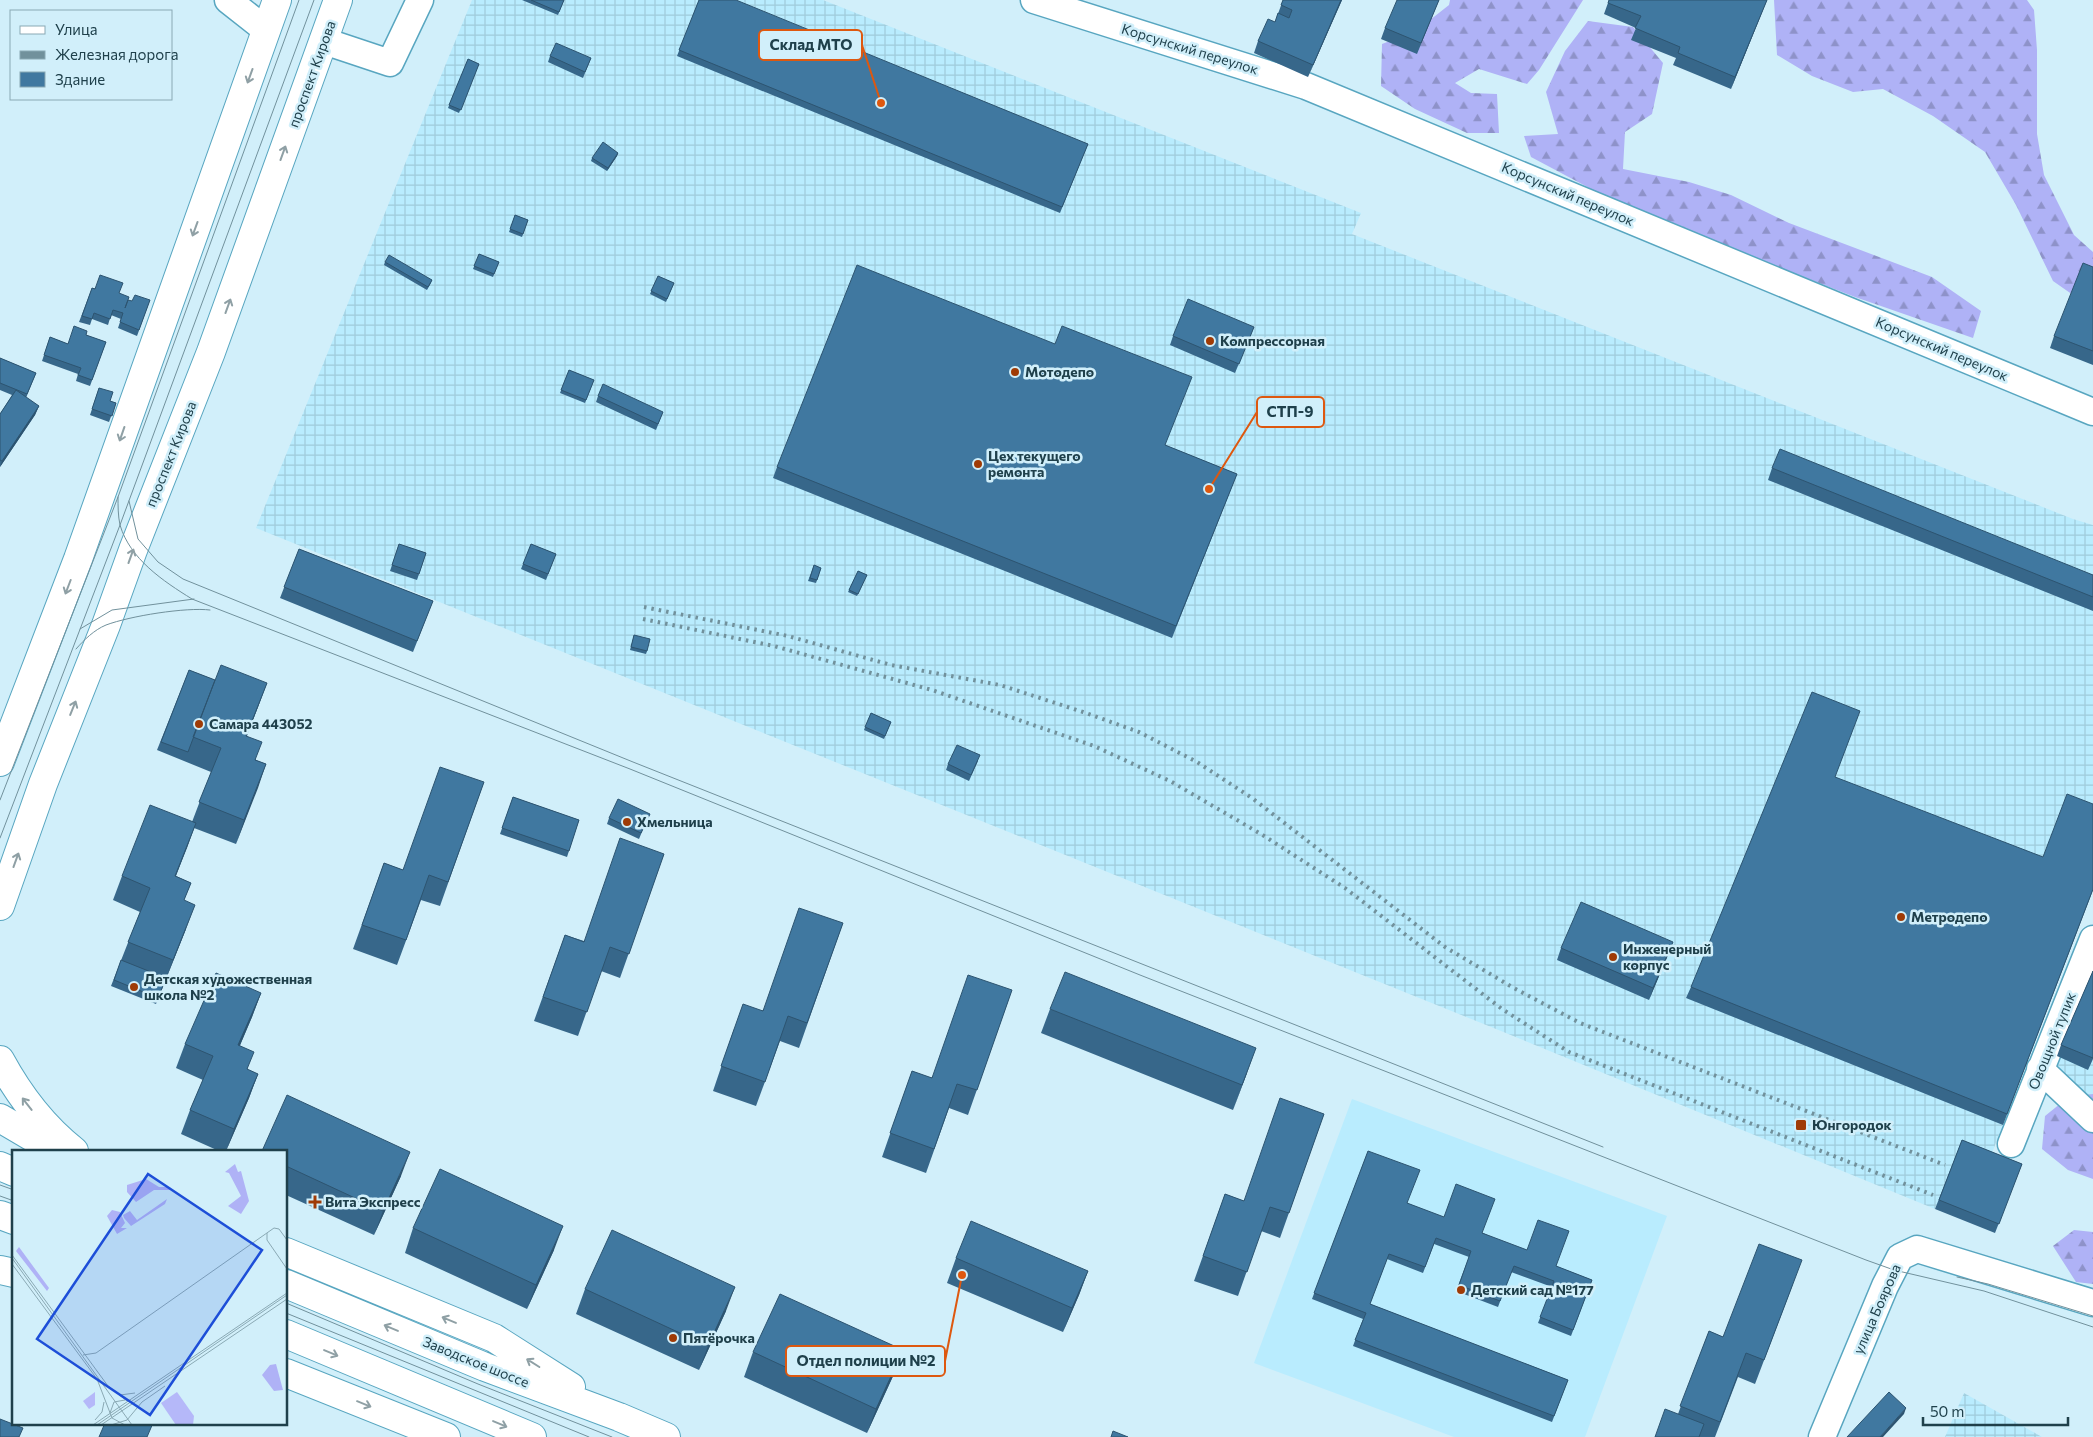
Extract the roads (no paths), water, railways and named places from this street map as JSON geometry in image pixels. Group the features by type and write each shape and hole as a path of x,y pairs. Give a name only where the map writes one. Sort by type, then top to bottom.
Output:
{"main road":[{"path":"0,762 78,559 277,0"},
{"name":"проспект Кирова","path":"0,906 43,784 211,352 338,0"},
{"path":"0,1060 14,1087 37,1116 51,1132 73,1150"},
{"path":"0,1118 54,1150"},
{"path":"0,1166 12,1171"},
{"path":"0,1215 12,1219"},
{"path":"288,1253 494,1338 619,1417"},
{"name":"Заводское шоссе","path":"288,1285 485,1367 619,1417 666,1437"},
{"path":"288,1335 532,1437"},
{"path":"288,1374 446,1437"}],"street":[{"path":"228,0 266,30"},
{"path":"324,41 390,63 420,0"},
{"name":"Корсунский переулок","path":"1034,0 1306,86 2093,412"},
{"name":"Овощной тупик","path":"2011,1144 2093,939"},
{"path":"2040,1069 2093,1119"},
{"name":"улица Боярова","path":"1822,1437 1885,1286 1900,1257 1917,1249 2093,1303"}],"tram line":[{"path":"0,800 118,497 299,0"},
{"path":"0,838 120,525 314,0"},
{"path":"118,497 120,525 131,548 159,577 192,599 630,769 1140,975 1866,1260 1894,1270 1984,1291 2093,1327"},
{"path":"129,501 138,539 158,562 183,579 633,762 1603,1147"},
{"path":"80,629 112,610 194,599"},
{"path":"76,649 97,630 116,622 173,611 210,610"},
{"path":"0,1185 12,1189"},
{"path":"0,1196 12,1200"},
{"path":"1957,1277 1988,1284 2093,1316"},
{"path":"288,1304 478,1384 612,1437"},
{"path":"288,1314 589,1437"}],"railway":[{"path":"644,607 788,636 891,665 1000,685 1139,732 1197,762 1252,798 1445,947 1512,987 1580,1023 1945,1165"},
{"path":"643,619 774,646 932,690 1094,746 1170,781 1261,834 1345,888 1502,1009 1569,1052 1933,1195"}],"place":[{"name":"Склад МТО","path":"881,103"},
{"name":"Компрессорная","path":"1210,341"},
{"name":"Мотодепо","path":"1015,372"},
{"name":"Цех текущего ремонта","path":"978,464"},
{"name":"СТП-9","path":"1209,489"},
{"name":"Самара 443052","path":"199,724"},
{"name":"Хмельница","path":"627,822"},
{"name":"Метродепо","path":"1901,917"},
{"name":"Инженерный корпус","path":"1613,957"},
{"name":"Детская художественная школа №2","path":"134,987"},
{"name":"Юнгородок","path":"1801,1125"},
{"name":"Вита Экспресс","path":"315,1202"},
{"name":"Отдел полиции №2","path":"962,1275"},
{"name":"Детский сад №177","path":"1461,1290"},
{"name":"Пятёрочка","path":"673,1338"}]}
